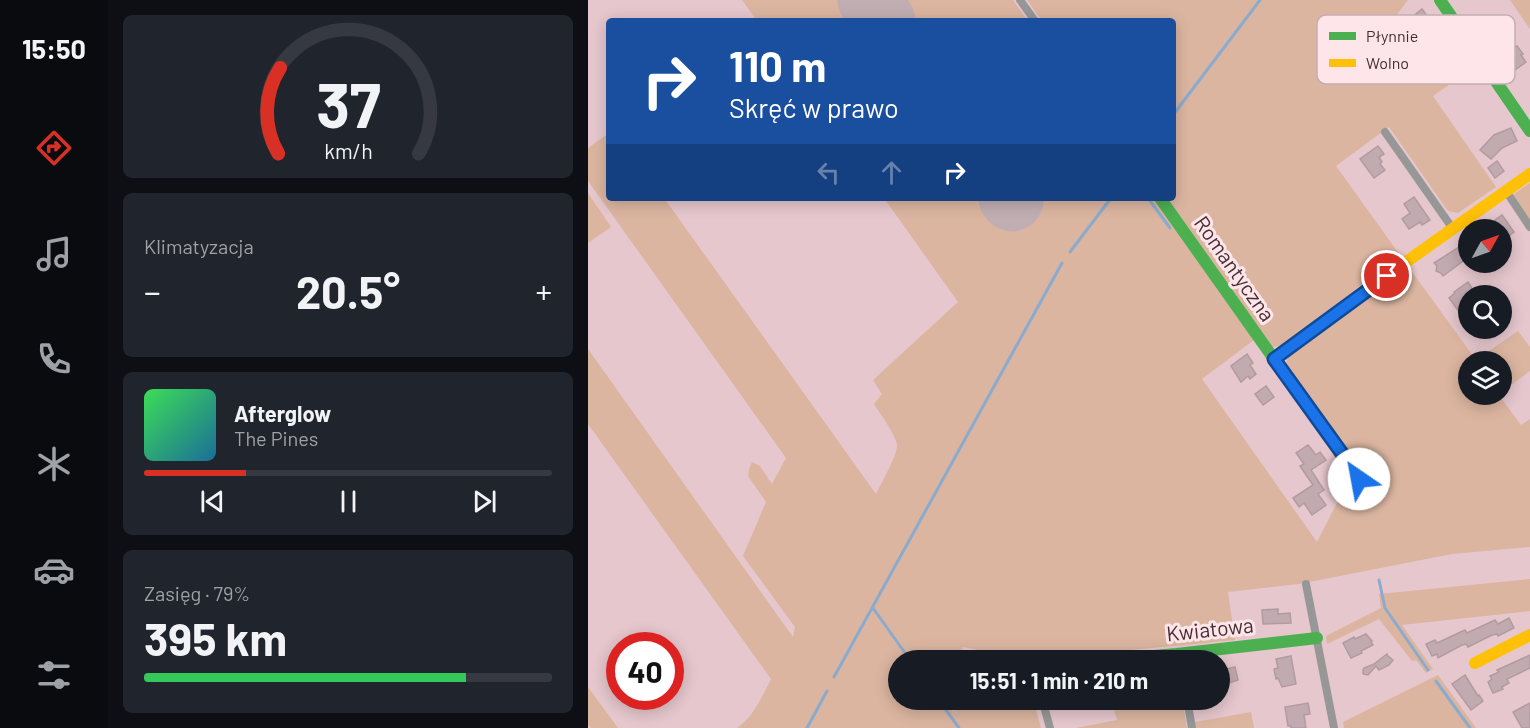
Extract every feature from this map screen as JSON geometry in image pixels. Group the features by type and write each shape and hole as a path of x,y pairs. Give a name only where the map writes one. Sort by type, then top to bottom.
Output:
{"street":[{"path":"1020,0 1033,18"},
{"path":"1440,0 1450,15"},
{"path":"1498,84 1530,130"},
{"path":"1385,132 1453,229"},
{"path":"1274,359 1530,174"},
{"path":"1506,191 1530,226"},
{"name":"Romantyczna","path":"1162,201 1359,479"},
{"path":"1306,584 1334,728"},
{"path":"1475,663 1530,635"},
{"name":"Kwiatowa","path":"1229,650 1317,638"},
{"path":"1045,710 1050,728"},
{"path":"1189,710 1192,728"}],"shaded area":[{"path":"742,0 1013,0 1026,18 755,18"},
{"path":"1027,0 1408,0 1397,15 1317,15 1317,84 1450,84 1433,96 1496,187 1458,213 1448,211 1389,127 1336,166 1400,255 1283,345 1273,347 1167,201 1176,201 1176,18 1040,18"},
{"path":"1510,0 1530,0 1530,29"},
{"path":"606,135 606,201 666,201 876,494 892,463 897,442 874,404 882,394 873,380 958,302 886,201 1158,201 1254,340 1202,379 1317,542 1340,497 1351,504 1364,478 1286,365 1288,356 1410,269 1458,335 1458,339 1461,339 1469,351 1458,351 1458,405 1506,405 1521,425 1530,419 1530,547 1452,554 1299,584 1228,592 1235,640 1132,650 978,650 963,647 962,650 888,650 888,710 1036,710 1041,728 737,728 753,712 771,679 588,424 588,349 793,637 795,627 743,556 766,502 748,476 752,462 760,466 772,484 786,458 588,181 588,148"},
{"path":"1530,183 1530,221 1513,195"},
{"path":"588,193 611,227 588,243"},
{"path":"1518,331 1530,347 1530,371 1512,384 1512,351 1489,351 1506,339 1512,339 1512,335"},
{"path":"1530,579 1530,611 1402,625 1433,669 1426,673 1416,660 1412,661 1379,619 1327,644 1326,636 1381,608 1379,594"},
{"path":"1438,675 1476,728 1344,728 1343,722"},
{"path":"588,687 618,728 591,728 588,724"},
{"path":"1114,710 1184,710 1187,728 1076,728 1117,720"},
{"path":"1251,712 1254,728 1196,728 1195,722"}],"building":[{"path":"1422,9 1426,15 1414,15"},
{"path":"1517,46 1526,62 1515,70 1515,47"},
{"path":"1511,128 1517,141 1502,148 1491,159 1480,150 1494,135"},
{"path":"1378,146 1384,154 1379,157 1382,162 1380,164 1385,170 1374,178 1360,159"},
{"path":"1497,161 1504,171 1495,178 1488,168"},
{"path":"1414,197 1430,220 1422,225 1420,222 1409,229 1402,219 1410,213 1404,204"},
{"path":"1458,248 1458,265 1443,276 1436,271 1437,266 1434,263"},
{"path":"1458,289 1458,310 1449,298"},
{"path":"1247,354 1256,374 1250,379 1248,376 1241,382 1231,366"},
{"path":"1266,386 1274,397 1263,405 1255,394"},
{"path":"1308,445 1316,455 1320,452 1326,460 1311,470 1324,490 1318,494 1326,505 1312,515 1304,503 1299,507 1293,498 1313,485 1300,466 1304,464 1296,453"},
{"path":"1278,609 1278,614 1290,613 1291,623 1263,624 1262,610"},
{"path":"1509,618 1514,628 1498,636 1497,634 1492,635 1468,647 1466,644 1462,645 1438,658 1437,654 1432,656 1426,644 1435,640 1437,643 1465,630 1467,633 1495,620 1498,624"},
{"path":"1366,634 1373,645 1351,658 1343,643"},
{"path":"1387,655 1393,660 1389,665 1379,670 1376,666 1368,675 1363,674 1364,668"},
{"path":"1530,655 1530,668 1507,679 1509,683 1502,687 1503,689 1493,693 1488,682 1492,679 1490,676 1499,672 1497,670"},
{"path":"1291,656 1296,684 1282,687 1278,678 1276,679 1274,669 1278,668 1276,659"},
{"path":"1235,667 1238,680 1230,683 1230,668"},
{"path":"1465,675 1483,701 1471,710 1452,684"},
{"path":"1308,703 1310,714 1304,715 1306,728 1288,726 1285,707"},
{"path":"1530,703 1530,728 1522,728 1513,712"}],"waterway":[{"path":"1176,111 1260,0"},
{"path":"1070,252 1109,201"},
{"path":"1150,201 1170,228"},
{"path":"834,677 1062,263"},
{"path":"1379,580 1385,608 1428,670"},
{"path":"873,608 903,650"},
{"path":"1436,681 1470,728"},
{"path":"807,728 827,691"},
{"path":"946,710 959,728"}],"runway":[{"path":"869,0 882,18"}],"traffic: fast":[{"path":"1440,0 1450,15"},
{"path":"1498,84 1530,131"},
{"path":"1162,201 1359,479"},
{"path":"1212,650 1317,638"}],"traffic: slow":[{"path":"1274,359 1530,174"},
{"path":"1475,663 1530,635"}],"route":[{"path":"1359,479 1274,359 1387,276"}]}
